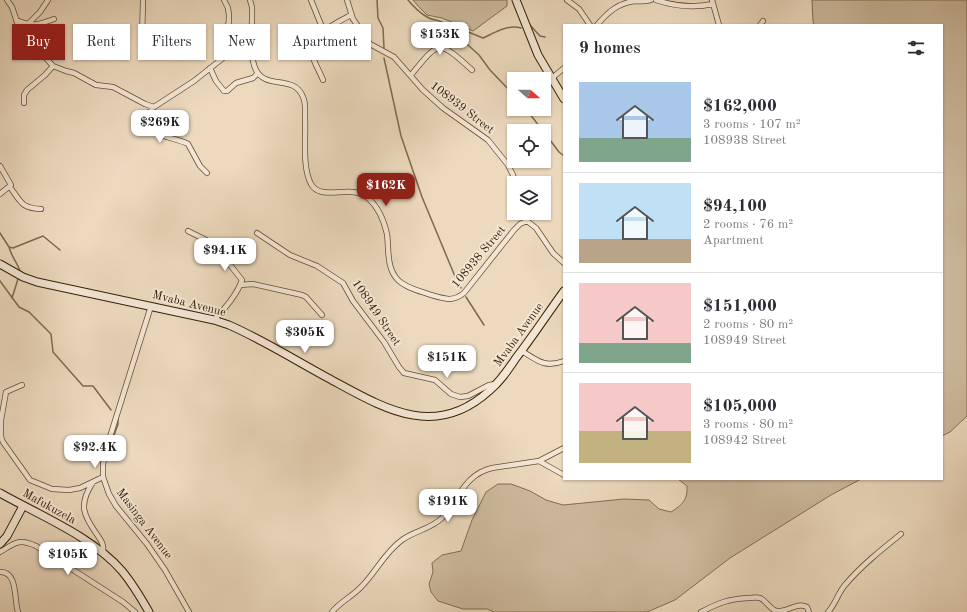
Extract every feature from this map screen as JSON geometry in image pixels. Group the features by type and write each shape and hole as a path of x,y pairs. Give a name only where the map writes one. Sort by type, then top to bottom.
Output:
{"street":[{"path":"7,0 12,7 19,28 53,66 74,73 96,85 113,87 145,104 154,106"},
{"path":"16,20 28,24 40,12 48,0"},
{"path":"142,24 143,0"},
{"path":"224,0 228,8 228,24"},
{"path":"210,68 216,81 224,90 227,91 236,84 253,78 258,73 254,64 252,7 250,0"},
{"path":"312,0 321,24"},
{"name":"108939 Street","path":"347,0 351,15 370,44 394,57 423,90 443,108 491,143 510,168 513,176"},
{"path":"516,0 533,44 547,72"},
{"path":"567,0 579,9 589,24"},
{"path":"598,24 611,10 618,6 627,2 651,0"},
{"path":"656,0 667,4 701,6 712,2 719,24"},
{"path":"337,24 351,15"},
{"path":"40,24 54,19"},
{"path":"411,76 427,56 434,49 439,48 449,50 472,70"},
{"path":"207,173 200,166 188,144 158,135 148,128 146,116 154,106 194,81 221,60"},
{"path":"314,60 323,80"},
{"path":"24,103 24,95 27,90 53,66"},
{"path":"563,69 551,79 563,97"},
{"name":"108938 Street","path":"258,73 268,80 290,84 302,93 305,108 307,168 312,184 319,191 353,191 359,192 369,199 381,215 387,234 392,270 396,279 402,283 436,297 448,300 456,298 464,293 514,230 520,224 527,221"},
{"path":"0,166 12,185 10,187 23,205 30,208 41,209"},
{"path":"0,194 10,187"},
{"path":"527,221 536,228 554,253 563,261"},
{"path":"188,230 215,246 242,280 225,310 214,320"},
{"name":"108949 Street","path":"256,233 290,255 317,266 343,283 353,301 384,342 404,373 435,380 451,394 460,397 468,396 489,385 496,384"},
{"name":"Mvaba Avenue","path":"0,264 37,282 214,320 238,329 377,404 403,414 432,417 454,412 483,397 496,384 522,351 563,292"},
{"path":"240,285 253,284 302,294 322,315"},
{"name":"Masinga Avenue","path":"151,306 109,440 103,464 103,477 109,494 116,506 147,544 165,570 189,612"},
{"path":"522,351 547,365 563,361"},
{"path":"22,385 6,392 0,429 3,442 25,474 34,482 57,490 73,490 103,477"},
{"path":"332,612 362,587 395,545 408,536 440,520 452,505 463,487 476,475 484,470 492,468 539,461 563,449"},
{"path":"539,461 563,474"},
{"path":"93,482 87,493 83,510 102,542 104,547 103,553"},
{"name":"Mafukuzela","path":"0,493 72,533 103,553 122,570 149,612"},
{"path":"0,544 7,536 23,506"},
{"path":"830,612 839,593 852,577 874,556 901,534"},
{"path":"0,552 18,542 28,542 123,602 135,612"},
{"path":"0,572 7,573 13,581 18,612"},
{"path":"701,612 721,602 733,599 757,597 762,599 774,610 779,611 800,605 807,607 809,612"}],"shaded area":[{"path":"413,0 507,0 507,6 473,31 442,18 427,15"},
{"path":"812,0 967,0 967,416 950,432 943,436 943,24 814,24"},
{"path":"679,480 859,480 831,495 730,558 675,600 647,612 494,612 487,609 463,609 438,601 431,592 429,584 433,572 432,563 442,555 461,551 472,520 486,492 498,484 511,484 530,491 546,500 563,505 624,499 649,500 659,509 671,512 684,502 687,486"}],"waterway":[{"path":"377,0 378,18 383,28 384,48"},
{"path":"408,0 424,15 442,22 447,26 456,27 483,38 506,28 521,28"},
{"path":"530,25 540,36 545,37"},
{"path":"447,26 479,55 490,70 507,88"},
{"path":"384,58 401,136 422,197 461,288"},
{"path":"531,116 538,124"},
{"path":"551,141 563,155"},
{"path":"0,233 9,247 13,248 43,236 60,250"},
{"path":"9,247 20,271"},
{"path":"12,298 18,279"},
{"path":"0,281 19,307 29,312 51,334 53,352 83,386 93,386 111,410"},
{"path":"466,297 484,325"},
{"path":"109,458 118,419"}]}
